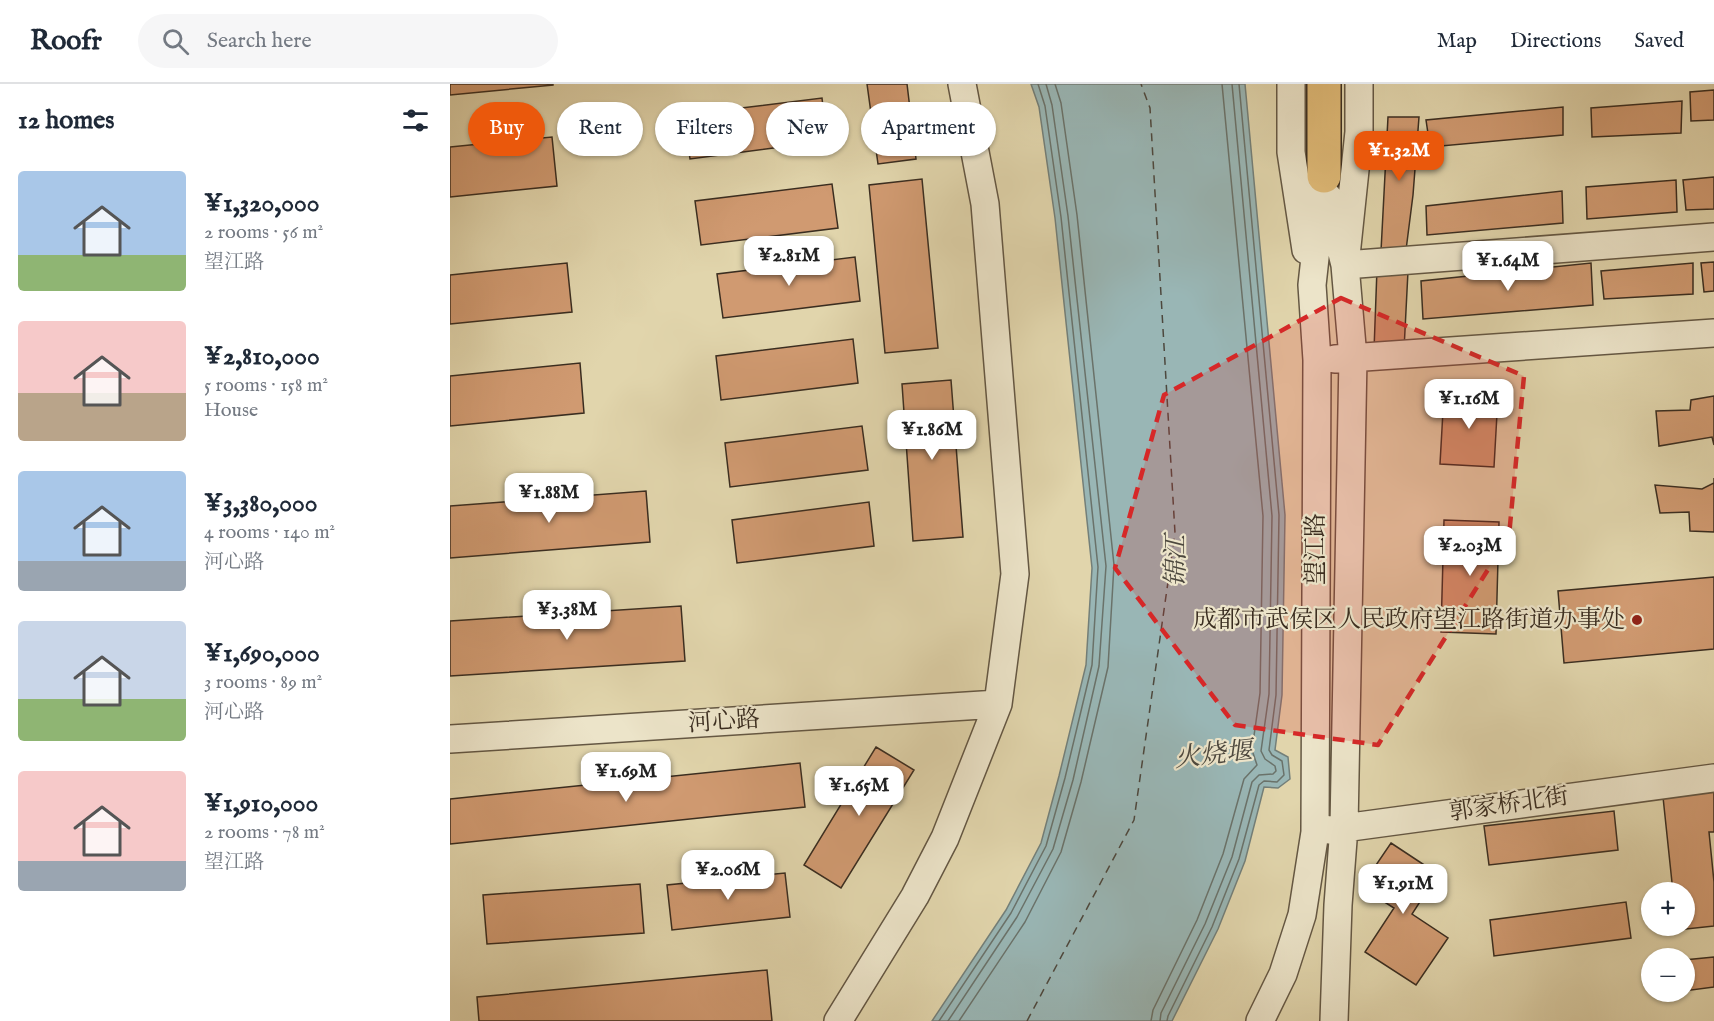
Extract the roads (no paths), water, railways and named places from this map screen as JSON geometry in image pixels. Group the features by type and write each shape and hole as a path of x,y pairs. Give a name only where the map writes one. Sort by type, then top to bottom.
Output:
{"main road":[{"name":"望江路","path":"1324,84 1324,176"}],"street":[{"path":"838,1021 915,896 945,838 998,704 1014,574 985,204 962,84"},
{"path":"1291,84 1291,152 1312,285"},
{"path":"1359,84 1359,132 1345,265 1714,237"},
{"name":"望江路","path":"1260,1021 1283,974 1302,915 1310,832 1310,361 1312,285 1324,176"},
{"name":"望江路","path":"1324,176 1345,265 1353,358 1344,827 1338,905 1334,1021"},
{"path":"1310,361 1714,333"},
{"name":"河心路","path":"450,739 998,704"},
{"name":"郭家桥北街","path":"1310,832 1714,778"}],"water":[{"path":"1031,84 1245,84 1285,515 1282,695 1275,750 1288,757 1290,779 1278,788 1264,787 1245,861 1218,929 1172,1021 932,1021 1006,910 1041,843 1086,665 1092,568 1055,218 1039,107"}],"place":[{"name":"成都市武侯区人民政府望江路街道办事处","path":"1637,620"}],"water label":[{"name":"锦江","path":"1176,561"},
{"name":"火烧堰","path":"1213,755"}]}
